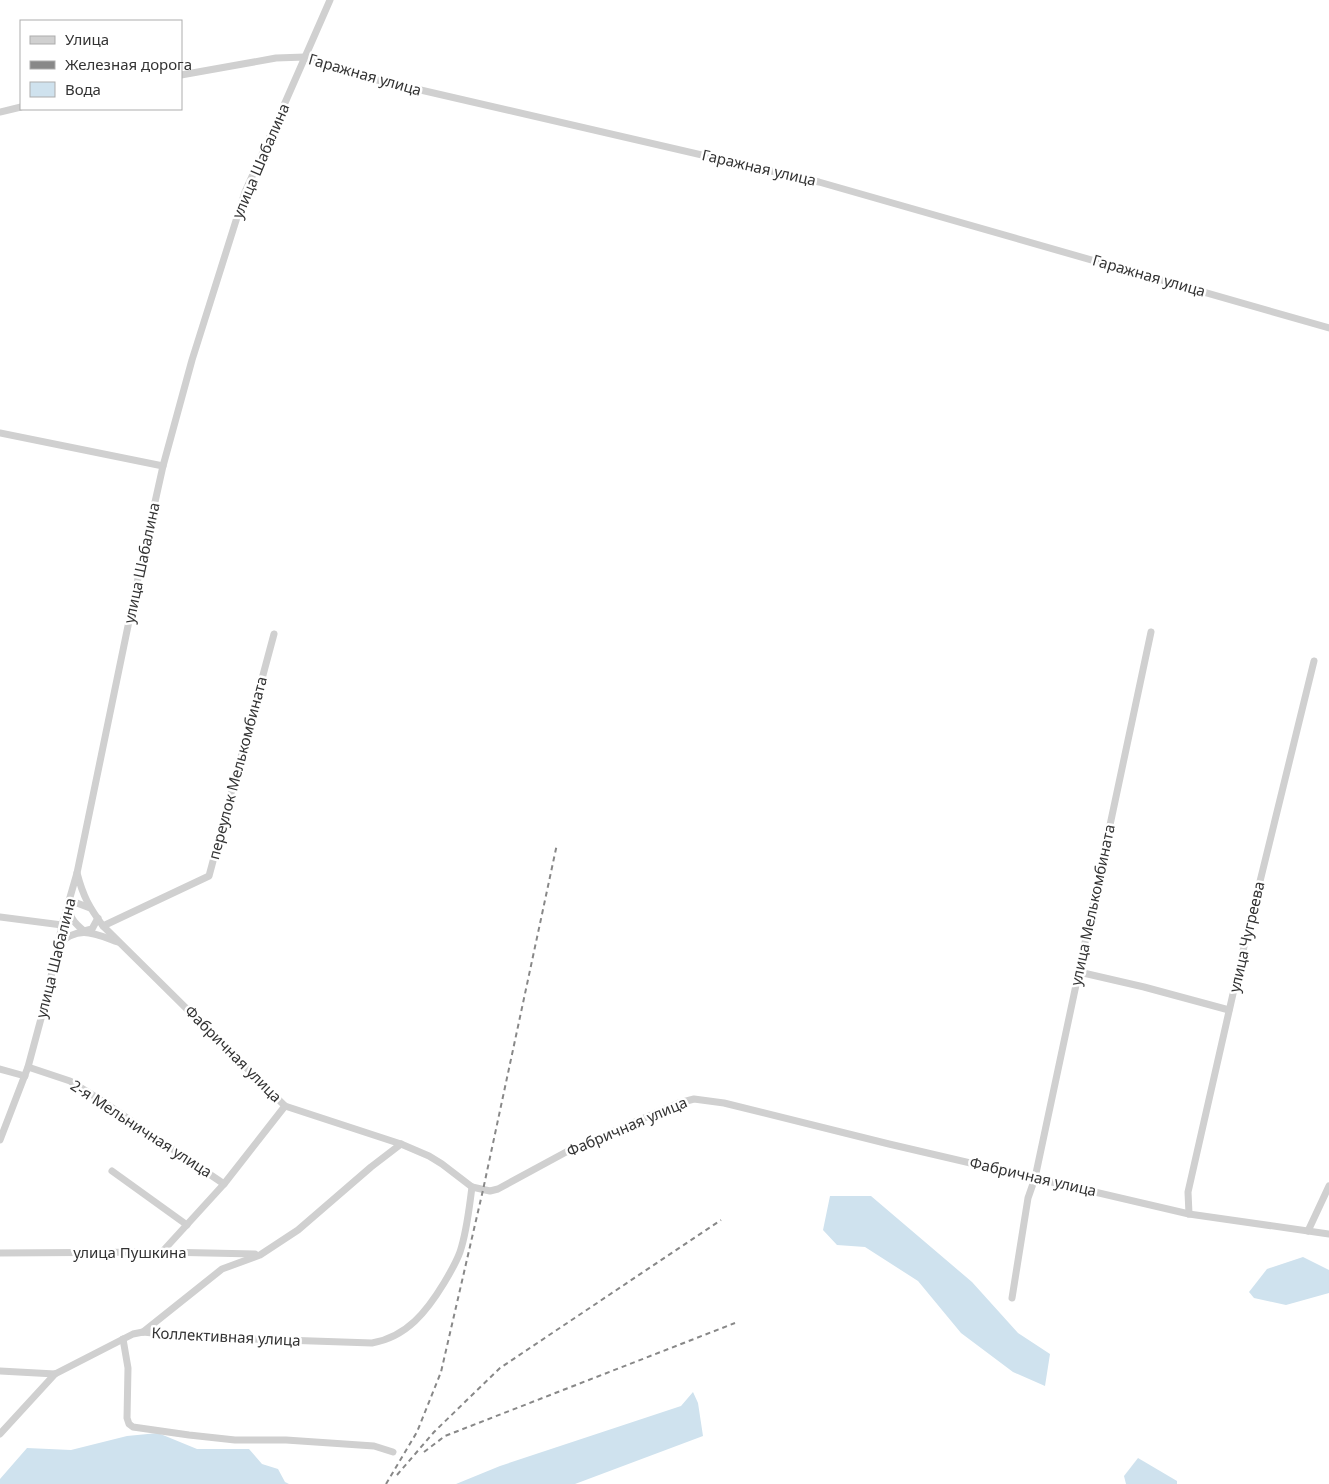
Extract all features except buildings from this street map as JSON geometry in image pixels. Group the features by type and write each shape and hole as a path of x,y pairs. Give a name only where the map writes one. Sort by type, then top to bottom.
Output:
{"street":[{"name":"улица Шабалина","path":"0,1140 26,1076 46,1000 57,945 77,873 134,592 163,466 192,360 245,192 330,0"},
{"name":"Гаражная улица","path":"182,74 276,58 305,57 382,81 819,182 1329,328"},
{"path":"0,112 20,107"},
{"path":"0,434 163,466"},
{"name":"улица Мелькомбината","path":"1012,1298 1028,1198 1035,1178 1151,632"},
{"name":"переулок Мелькомбината","path":"103,926 208,876 274,634"},
{"name":"улица Чугреева","path":"1189,1214 1188,1192 1229,1010 1314,661"},
{"name":"Фабричная улица","path":"77,873 82,892 90,908 103,926 285,1106 401,1144 435,1160 472,1187 490,1191 498,1189 568,1151 679,1103 694,1099 742,1107 1189,1214 1329,1234"},
{"path":"90,908 70,900 69,914 84,931 120,943"},
{"path":"0,917 62,925"},
{"path":"57,945 66,937 92,929 98,918"},
{"path":"1079,972 1229,1010"},
{"name":"2-я Мельничная улица","path":"28,1067 70,1081 100,1099 224,1184"},
{"path":"0,1069 26,1076"},
{"path":"162,1252 224,1184 285,1106"},
{"path":"142,1332 222,1269 260,1254 298,1230 401,1144"},
{"path":"112,1171 187,1225"},
{"path":"1308,1231 1329,1186"},
{"name":"Коллективная улица","path":"55,1374 133,1334 142,1332 191,1337 372,1343 385,1341 415,1322 437,1294 454,1267 460,1254 466,1229 472,1187"},
{"name":"улица Пушкина","path":"0,1252 260,1254"},
{"path":"123,1339 128,1368 127,1418 129,1424 133,1427 189,1436 235,1440 286,1440 374,1446 393,1452"},
{"path":"0,1371 55,1374"},
{"path":"0,1434 55,1374"}],"water":[{"path":"830,1196 871,1196 972,1282 1018,1333 1050,1354 1045,1386 1013,1372 961,1333 918,1281 865,1247 837,1245 823,1230"},
{"path":"1303,1257 1329,1270 1329,1293 1286,1305 1254,1298 1249,1292 1267,1269"},
{"path":"693,1392 698,1403 703,1436 575,1484 456,1484 500,1466 681,1406"},
{"path":"158,1433 197,1449 249,1449 262,1464 278,1469 285,1482 289,1484 0,1484 0,1479 27,1448 71,1450 127,1436"},
{"path":"1138,1458 1177,1481 1177,1484 1126,1484 1124,1476"}],"railway":[{"path":"386,1484 417,1432 441,1372 483,1190 557,844"},
{"path":"397,1475 434,1432 500,1368 721,1220"},
{"path":"424,1452 445,1436 735,1323"}]}
